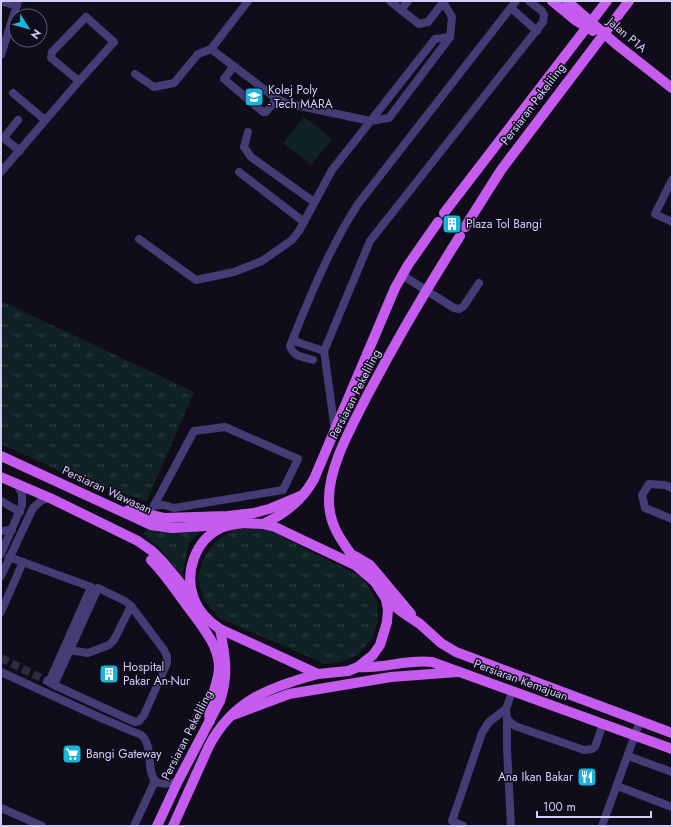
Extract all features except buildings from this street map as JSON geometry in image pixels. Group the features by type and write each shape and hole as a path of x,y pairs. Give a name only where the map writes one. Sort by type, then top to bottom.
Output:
{"main road":[{"path":"552,1 575,20 616,44"},
{"name":"Jalan P1A","path":"567,1 616,44 672,88"},
{"name":"Persiaran Pekeliling","path":"364,571 332,524 329,501 332,475 337,459 357,415 426,290 501,170 587,54 629,1"},
{"name":"Persiaran Pekeliling","path":"444,213 606,3"},
{"name":"Persiaran Pekeliling","path":"263,524 290,509 305,493 314,479 402,275 438,222"},
{"name":"Persiaran Wawasan","path":"1,456 151,525 172,528 248,523 263,524"},
{"path":"1,477 50,498 138,541 152,551 162,562 194,600 205,618 220,628 318,674"},
{"path":"113,508 164,518 228,516 254,513 269,509 305,493"},
{"path":"263,524 274,527 344,560 364,571 376,582 386,599 388,610 387,622 380,645 366,662 358,668"},
{"path":"194,600 191,589 190,574 198,550 214,532 231,525"},
{"path":"138,541 147,555 165,575 200,623 215,647 219,669 217,681 209,704 208,713 210,720"},
{"path":"353,556 370,565 420,624"},
{"name":"Persiaran Kemajuan","path":"386,599 420,624 441,643 456,652 672,733"},
{"name":"Persiaran Pekeliling","path":"157,826 178,781 220,701 226,678 220,628"},
{"name":"Persiaran Kemajuan","path":"318,674 348,671 358,668 378,667 401,662 432,662 672,749"},
{"path":"232,714 289,694 392,677 462,672"},
{"name":"Persiaran Pekeliling","path":"173,826 208,746 219,729 232,714 253,697 269,689 318,674"}],"street":[{"path":"1,1 18,3 1,55"},
{"path":"135,74 154,87 174,83 198,54 211,49 248,1"},
{"path":"211,49 277,99 286,103 370,121 388,118 450,37 452,17 444,2 428,22 419,24 390,1"},
{"path":"401,10 408,1"},
{"path":"313,360 295,355 290,346 343,226 358,204 516,1"},
{"path":"335,430 324,351 370,241 543,22 544,15 542,11 529,1"},
{"path":"511,8 537,31"},
{"path":"1,172 114,42 86,17 52,52 51,58 79,81"},
{"path":"139,239 196,280 234,272 262,261 292,240 304,222 332,170 435,39 450,37"},
{"path":"234,66 224,80 263,112 266,112 277,99"},
{"path":"13,93 45,120"},
{"path":"18,120 6,135 6,140 20,151"},
{"path":"248,132 244,147 251,157 314,202"},
{"path":"239,172 304,222"},
{"path":"672,180 655,214 672,222"},
{"path":"402,275 454,308 459,309 463,307 479,283"},
{"path":"294,338 297,342 324,351"},
{"path":"149,515 156,502 194,432 225,427 298,459 283,490 174,508 156,502"},
{"path":"2,549 20,512 23,500 17,484"},
{"path":"672,488 665,485 649,484 642,495 645,508 672,519"},
{"path":"1,576 33,508 42,500 50,498"},
{"path":"1,501 20,512"},
{"path":"1,531 12,530"},
{"path":"9,557 125,601 131,606 167,656 167,663 144,715 139,721 135,722 50,682"},
{"path":"1,612 23,562"},
{"path":"50,682 69,650 94,588"},
{"path":"50,682 94,588"},
{"path":"69,650 88,653 109,645 114,640 131,606"},
{"path":"1,672 70,705 141,735 147,743 155,781 160,784 168,784 178,781"},
{"path":"511,826 506,709 512,692"},
{"path":"463,826 451,824 482,733 489,722 506,709"},
{"path":"507,719 515,726 584,750 592,749 595,746 603,724"},
{"path":"602,826 640,722"},
{"path":"628,756 672,772"},
{"path":"134,826 155,781"},
{"path":"617,786 672,807"},
{"path":"1,808 42,826"}],"green space":[{"path":"304,117 332,139 311,165 283,143"},
{"path":"1,301 194,392 147,501 84,482 1,444"},
{"path":"206,526 189,543 182,577 158,546 143,534 147,529 162,530"},
{"path":"250,528 266,529 362,577 377,601 378,622 372,638 359,654 341,662 325,664 219,618 204,600 198,579 202,560 215,542 232,530"}],"tunnel":[{"path":"1,658 47,681"}],"place":[{"name":"Kolej Poly - Tech MARA","path":"254,97"},
{"name":"Plaza Tol Bangi","path":"452,224"},
{"name":"Hospital Pakar An-Nur","path":"109,674"},
{"name":"Bangi Gateway","path":"72,754"},
{"name":"Ana Ikan Bakar","path":"587,777"}]}
